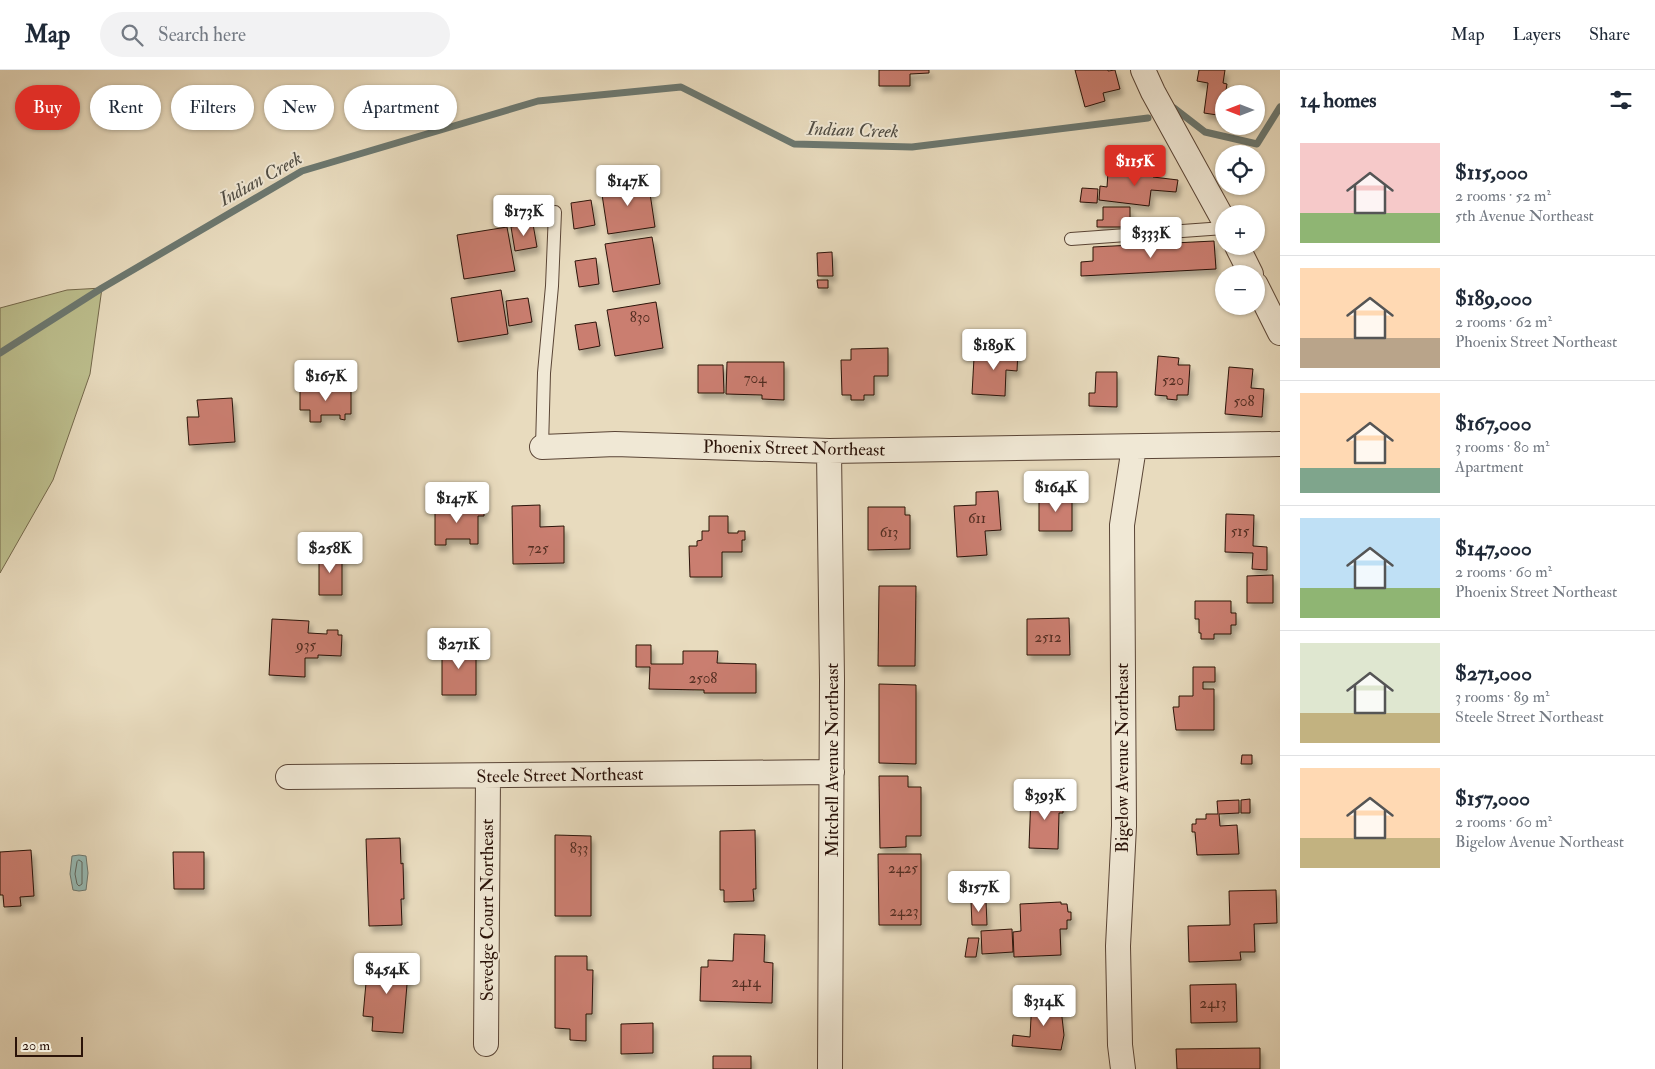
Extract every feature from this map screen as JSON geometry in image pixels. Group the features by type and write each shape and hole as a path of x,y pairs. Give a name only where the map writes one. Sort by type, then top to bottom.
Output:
{"street":[{"path":"1143,70 1153,92 1215,205"},
{"path":"1265,303 1280,333"},
{"name":"Phoenix Street Northeast","path":"542,447 615,444 830,451 1280,444"},
{"name":"Bigelow Avenue Northeast","path":"1123,1069 1120,1044 1118,946 1124,826 1122,525 1134,447"},
{"name":"Mitchell Avenue Northeast","path":"830,451 832,772 830,1069"},
{"name":"Steele Street Northeast","path":"288,777 832,772"},
{"name":"Sevedge Court Northeast","path":"486,1044 488,776"}],"lane":[{"name":"Phoenix Street Northeast","path":"542,447 544,373 552,286 556,212"},
{"path":"1070,238 1215,229"}],"green space":[{"path":"102,288 90,374 53,480 0,573 0,308 67,290"}],"water":[{"path":"72,856 86,856 88,873 86,890 79,891 73,890 70,874"}],"building":[{"path":"879,70 929,70 929,73 910,74 910,86 879,86"},
{"path":"1075,70 1115,70 1120,89 1103,93 1105,101 1085,107"},
{"path":"1199,70 1225,70 1223,83 1227,85 1215,85 1215,115 1204,113 1208,83 1197,81"},
{"path":"1132,166 1154,169 1153,177 1178,180 1176,192 1151,190 1149,206 1099,200 1100,186 1107,187 1108,172 1131,175"},
{"path":"648,180 655,227 608,234 601,188"},
{"path":"1082,188 1098,189 1097,203 1080,202"},
{"path":"591,200 595,225 574,229 571,203"},
{"path":"1103,207 1130,207 1130,227 1097,227 1097,220 1103,220"},
{"path":"533,224 537,247 515,251 511,227"},
{"path":"507,227 515,271 464,279 457,235"},
{"path":"652,237 660,284 613,292 605,244"},
{"path":"1214,241 1216,265 1215,269 1081,276 1081,262 1093,261 1093,247"},
{"path":"832,252 833,276 818,276 817,253"},
{"path":"596,258 599,284 579,287 575,261"},
{"path":"817,280 828,280 828,288 818,288"},
{"path":"501,290 508,334 458,342 451,298"},
{"path":"528,298 532,322 509,326 506,301"},
{"path":"656,302 663,348 615,356 607,310"},
{"path":"596,322 600,346 579,350 575,325"},
{"path":"984,347 1018,349 1017,371 1006,370 1005,396 972,394 974,358 984,359"},
{"path":"888,348 888,376 874,376 874,395 864,395 864,400 851,400 851,395 842,395 841,360 851,360 851,349"},
{"path":"1158,356 1179,358 1178,365 1190,365 1188,395 1177,395 1177,400 1167,399 1167,396 1155,395"},
{"path":"727,362 784,362 784,400 762,399 762,395 726,394"},
{"path":"698,365 723,365 724,393 698,393"},
{"path":"1229,367 1253,369 1251,388 1264,389 1262,417 1225,414"},
{"path":"1096,372 1117,372 1117,407 1089,406 1089,393 1095,393"},
{"path":"335,383 344,383 344,388 351,388 351,414 345,414 345,420 340,419 340,415 321,415 321,422 310,422 310,410 300,410 300,388 335,388"},
{"path":"232,398 235,442 189,445 187,417 199,417 197,400"},
{"path":"998,491 1001,530 985,531 987,555 957,557 954,506 976,505 976,492"},
{"path":"1039,495 1072,495 1072,531 1039,531"},
{"path":"540,505 540,527 564,526 564,563 513,564 512,506"},
{"path":"435,507 484,507 484,516 478,516 478,544 470,544 470,539 446,539 446,545 435,545"},
{"path":"868,507 905,507 905,515 910,515 910,549 868,550"},
{"path":"1226,514 1254,515 1253,546 1267,547 1267,570 1252,569 1253,553 1225,552"},
{"path":"709,516 728,516 728,533 745,531 745,540 742,540 742,552 722,552 722,577 690,577 689,546 697,546 697,541 702,540 702,531 709,531"},
{"path":"319,554 342,554 342,595 319,595"},
{"path":"1273,575 1273,603 1247,603 1247,576"},
{"path":"879,586 916,586 915,666 878,666"},
{"path":"1195,601 1231,601 1231,613 1236,613 1236,625 1231,625 1231,634 1214,634 1214,639 1201,639 1199,619 1195,619"},
{"path":"1069,618 1070,655 1027,655 1027,619"},
{"path":"272,619 309,621 308,633 327,634 327,630 338,630 338,635 342,635 341,656 318,655 318,658 305,658 305,677 269,675"},
{"path":"442,645 476,645 476,695 442,695"},
{"path":"636,645 651,645 651,664 683,664 683,651 718,651 717,663 756,664 756,693 704,693 704,690 649,689 650,667 636,667"},
{"path":"1193,667 1215,667 1215,682 1203,682 1203,689 1214,689 1214,730 1176,730 1173,707 1179,707 1179,696 1193,696"},
{"path":"879,684 916,685 916,764 879,763"},
{"path":"1242,755 1252,755 1252,764 1241,764"},
{"path":"879,776 908,776 908,787 921,787 921,836 906,836 906,847 880,848"},
{"path":"1031,793 1060,794 1060,803 1063,803 1063,813 1059,813 1058,849 1029,848"},
{"path":"1250,799 1250,813 1241,813 1241,800"},
{"path":"1239,800 1239,813 1219,814 1220,826 1237,825 1239,854 1197,855 1195,832 1192,832 1192,824 1196,824 1196,819 1206,819 1206,814 1218,814 1217,801"},
{"path":"755,830 756,889 753,889 754,901 724,902 724,890 720,890 720,831"},
{"path":"555,835 591,836 591,916 555,916"},
{"path":"400,838 404,899 401,899 402,925 369,926 366,839"},
{"path":"31,850 34,896 20,897 21,906 4,907 3,895 0,895 0,852"},
{"path":"173,852 204,852 204,889 174,889"},
{"path":"878,854 921,854 921,925 879,925"},
{"path":"1276,890 1277,923 1254,924 1255,952 1240,952 1241,960 1189,962 1188,926 1230,925 1229,891"},
{"path":"986,901 987,925 972,925 971,902"},
{"path":"1061,902 1061,904 1067,904 1068,912 1071,912 1071,920 1067,920 1067,929 1060,929 1061,955 1014,957 1013,932 1021,931 1020,904"},
{"path":"1012,929 1013,952 982,954 981,931"},
{"path":"734,934 765,935 764,962 773,963 772,1003 700,1001 701,967 708,967 708,960 733,961"},
{"path":"968,938 979,938 976,957 965,957"},
{"path":"555,956 587,956 587,970 593,970 592,1014 586,1014 586,1041 570,1040 570,1029 555,1028"},
{"path":"377,957 409,960 403,1033 372,1031 373,1017 363,1016 367,972 376,973"},
{"path":"1236,984 1237,1022 1191,1023 1190,985"},
{"path":"1032,999 1060,1000 1064,1035 1061,1050 1012,1046 1013,1035 1030,1037"},
{"path":"653,1023 653,1053 621,1054 621,1024"},
{"path":"1260,1048 1260,1069 1177,1069 1176,1049"},
{"path":"713,1056 751,1056 751,1069 713,1069"}],"waterway":[{"name":"Indian Creek","path":"0,353 102,288 302,171 538,101 681,87 794,144 912,147 1148,118"},
{"name":"Indian Creek","path":"1174,108 1205,132 1257,144 1280,107"}]}
